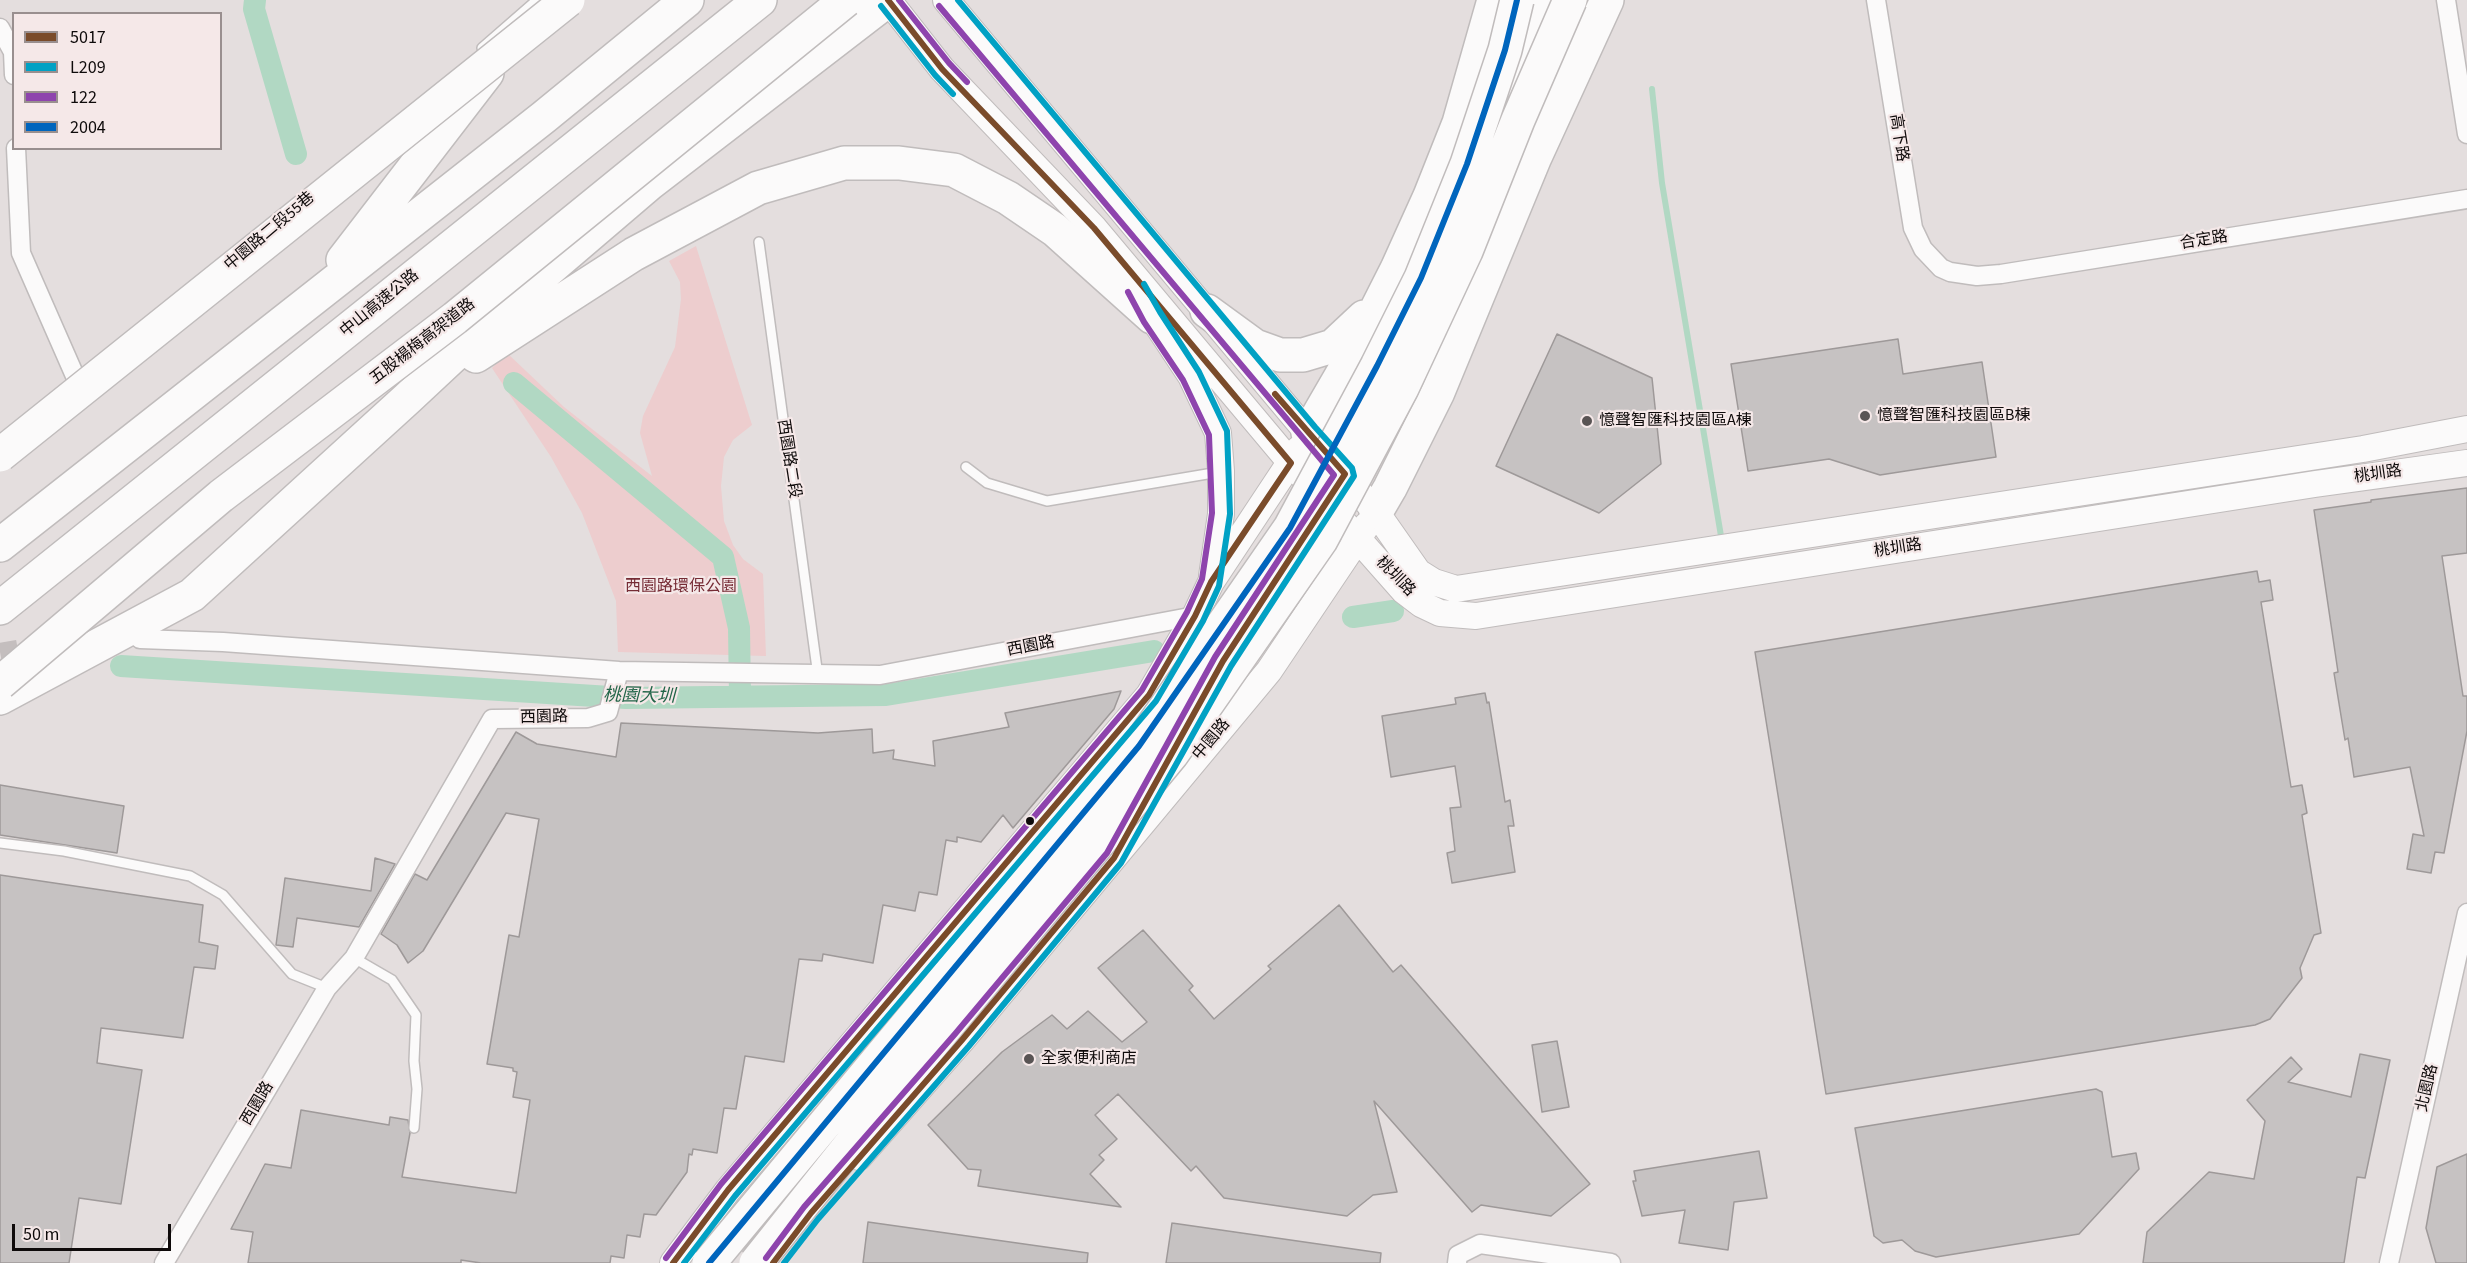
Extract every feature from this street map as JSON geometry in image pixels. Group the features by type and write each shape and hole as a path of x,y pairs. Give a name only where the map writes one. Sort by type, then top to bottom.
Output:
{"highway":[{"path":"312,301 543,0"},
{"path":"0,455 568,0"},
{"path":"0,545 544,117 687,0"},
{"name":"中山高速公路","path":"0,608 760,0"},
{"name":"五股楊梅高架道路","path":"0,683 221,496 455,318 846,0"},
{"path":"0,698 192,595 512,301 649,184 888,0"},
{"path":"1308,434 1355,352 1397,269 1430,196 1459,123 1486,35 1494,0"},
{"path":"709,1263 1139,746 1290,528 1377,366 1421,278 1467,164 1505,50 1517,0"},
{"path":"1459,123 1527,0"},
{"path":"1344,474 1413,328 1463,212 1543,0"},
{"path":"756,1263 894,1090 1172,754 1321,540 1402,388 1466,251 1518,120 1570,0"},
{"path":"1535,157 1578,0"},
{"path":"1367,525 1390,488 1438,392 1535,157 1608,0"},
{"path":"408,398 634,254 758,188 844,163 899,162 954,170 1008,198 1055,230 1152,317"},
{"path":"1207,312 1255,346 1281,355 1303,355 1333,346 1359,324 1397,269"}],"main road":[{"path":"888,0 942,69 1094,228 1325,501 1367,525"},
{"path":"946,0 1308,434 1344,474 1367,525"},
{"path":"1123,262 1152,317 1191,376 1218,434 1221,514 1211,582"},
{"name":"桃圳路","path":"1367,525 1418,572 1434,582 1456,589 2363,448 2467,429"},
{"path":"673,1263 728,1190 1149,695 1195,616 1211,582 1308,434"},
{"name":"桃圳路","path":"1367,525 1404,591 1440,613 1476,616 2245,495 2467,463"},
{"path":"1114,858 1223,661 1344,474"},
{"name":"中園路","path":"773,1263 811,1213 962,1040 1269,671 1367,525"}],"street":[{"name":"高下路","path":"1876,0 1912,228 1923,249 1941,268"},
{"path":"2446,0 2467,134"},
{"path":"0,28 12,50"},
{"path":"16,150 21,253 82,392"},
{"name":"合定路","path":"1941,268 1977,276 2001,274 2467,199"},
{"name":"西園路","path":"164,1263 327,988 354,958 492,719 588,718 608,711 618,671 818,676 880,675 1195,616"},
{"path":"140,639 223,642 618,671"},
{"name":"北園路","path":"2389,1263 2467,913"},
{"path":"1457,1259 1480,1244 1611,1263"}],"lane":[{"path":"476,54 537,0"},
{"name":"中園路二段55巷","path":"0,462 397,123"},
{"name":"西園路二段","path":"759,242 778,397 803,550 818,676"},
{"path":"966,467 987,483 1047,501 1221,471"},
{"path":"0,843 64,851 190,876 223,895 292,974 327,988"},
{"path":"354,958 392,980 416,1015 414,1061 417,1089 414,1128"}],"green space":[{"name":"西園路環保公園","path":"696,246 752,425 733,440 724,457 721,486 724,521 733,545 743,559 763,574 766,656 618,652 616,601 582,513 551,457 492,368 507,353 564,407 652,476 640,433 643,416 675,347 681,299 680,282 669,261"}],"building":[{"name":"憶聲智匯科技園區A棟","path":"1557,334 1652,378 1661,464 1599,513 1496,466"},
{"name":"憶聲智匯科技園區B棟","path":"1898,339 1903,374 1982,362 1996,457 1880,475 1829,459 1748,471 1731,364"},
{"path":"2467,488 2467,553 2442,556 2463,696 2467,696 2467,731 2444,853 2435,852 2431,873 2407,869 2413,834 2424,836 2410,767 2354,777 2348,738 2345,740 2334,673 2338,672 2314,510"},
{"path":"2257,571 2259,582 2270,580 2273,600 2261,602 2291,787 2302,785 2307,813 2302,815 2321,933 2314,935 2300,968 2302,978 2270,1019 2255,1025 1826,1094 1755,652"},
{"path":"1121,691 1114,709 1013,828 1003,815 981,842 957,837 957,842 946,840 937,895 919,892 915,911 883,905 873,963 823,954 822,961 799,959 784,1062 745,1056 736,1109 724,1108 717,1153 693,1149 692,1155 689,1154 687,1172 656,1215 644,1214 640,1237 627,1235 624,1258 611,1256 610,1263 481,1263 461,1260 461,1263 248,1263 253,1232 231,1229 265,1164 291,1168 301,1110 389,1125 390,1117 408,1120 410,1133 402,1177 516,1193 530,1100 513,1097 517,1072 513,1071 513,1068 487,1064 509,935 519,937 539,819 506,813 423,951 408,963 397,945 381,934 415,874 427,880 516,732 537,744 616,757 621,723 818,733 872,729 873,753 894,750 893,759 935,766 933,741 1009,727 1005,713"},
{"path":"1485,693 1487,703 1489,702 1505,802 1510,800 1514,826 1508,826 1515,872 1452,883 1447,853 1455,851 1450,808 1461,807 1455,766 1391,777 1382,716 1456,704 1455,698"},
{"path":"0,785 124,806 117,853 0,835"},
{"path":"375,858 395,864 359,927 297,918 293,947 276,945 285,878 371,891"},
{"path":"0,875 203,905 199,942 218,946 215,969 194,967 183,1038 101,1028 97,1063 142,1070 121,1204 79,1198 69,1263 0,1263"},
{"path":"1339,905 1393,972 1401,965 1590,1184 1551,1216 1481,1205 1472,1212 1374,1101 1397,1192 1373,1195 1347,1216 1224,1198 1196,1166 1191,1171 1118,1094 1095,1115 1117,1139 1099,1155 1104,1160 1090,1174 1121,1207 978,1186 981,1170 968,1169 928,1125 1002,1052 1052,1015 1067,1029 1088,1011 1122,1042 1147,1022 1098,968 1143,930 1193,986 1189,990 1214,1019 1271,969 1268,966"},
{"path":"1557,1041 1569,1107 1542,1112 1532,1045"},
{"path":"2360,1054 2390,1060 2365,1178 2357,1177 2344,1263 2143,1263 2147,1232 2209,1172 2254,1179 2265,1121 2247,1100 2291,1057 2302,1069 2288,1082 2351,1097"},
{"path":"2096,1089 2102,1092 2112,1157 2136,1153 2139,1169 2079,1234 1936,1257 1915,1251 1902,1240 1883,1243 1874,1236 1855,1128"},
{"path":"1759,1151 1767,1198 1734,1202 1728,1250 1679,1243 1685,1210 1642,1216 1633,1181 1636,1181 1634,1171"},
{"path":"2467,1154 2467,1263 2436,1263 2426,1228 2437,1167"},
{"path":"868,1222 1088,1253 1087,1263 863,1263"},
{"path":"1172,1223 1381,1253 1380,1263 1166,1263"}],"waterway":[{"path":"255,0 254,9 296,154"},
{"path":"1652,89 1662,183 1721,536"},
{"path":"514,383 723,557 739,628 740,695"},
{"name":"桃園大圳","path":"1353,617 1393,611"},
{"name":"桃園大圳","path":"121,666 626,698 886,695 1154,651"}],"tunnel":[{"path":"0,652 39,645"}],"transit line":[{"name":"5017","path":"673,1263 728,1190 1149,695 1195,616 1211,582 1291,463 1094,228 942,69 888,0"},
{"name":"122","path":"899,0 967,82"},
{"name":"L209","path":"784,1263 818,1219 969,1046 1121,863 1231,666 1354,476 1352,468 1315,427 958,0"},
{"name":"2004","path":"709,1263 1139,746 1290,528 1377,366 1421,278 1467,164 1505,50 1517,0"},
{"name":"L209","path":"881,6 935,75 953,94"},
{"name":"122","path":"766,1258 804,1207 955,1034 1107,853 1215,657 1334,475 939,6"},
{"name":"L209","path":"684,1263 735,1196 1156,701 1203,621 1219,586 1230,514 1227,431 1199,372 1144,284"},
{"name":"122","path":"666,1258 721,1184 1142,690 1187,612 1202,579 1212,513 1209,435 1183,380 1144,322 1128,292"},
{"name":"5017","path":"773,1263 811,1213 962,1040 1114,858 1223,661 1345,474 1275,394"}],"place":[{"name":"憶聲智匯科技園區B棟","path":"1865,416"},
{"name":"憶聲智匯科技園區A棟","path":"1587,421"},
{"name":"全家便利商店","path":"1029,1059"}]}
